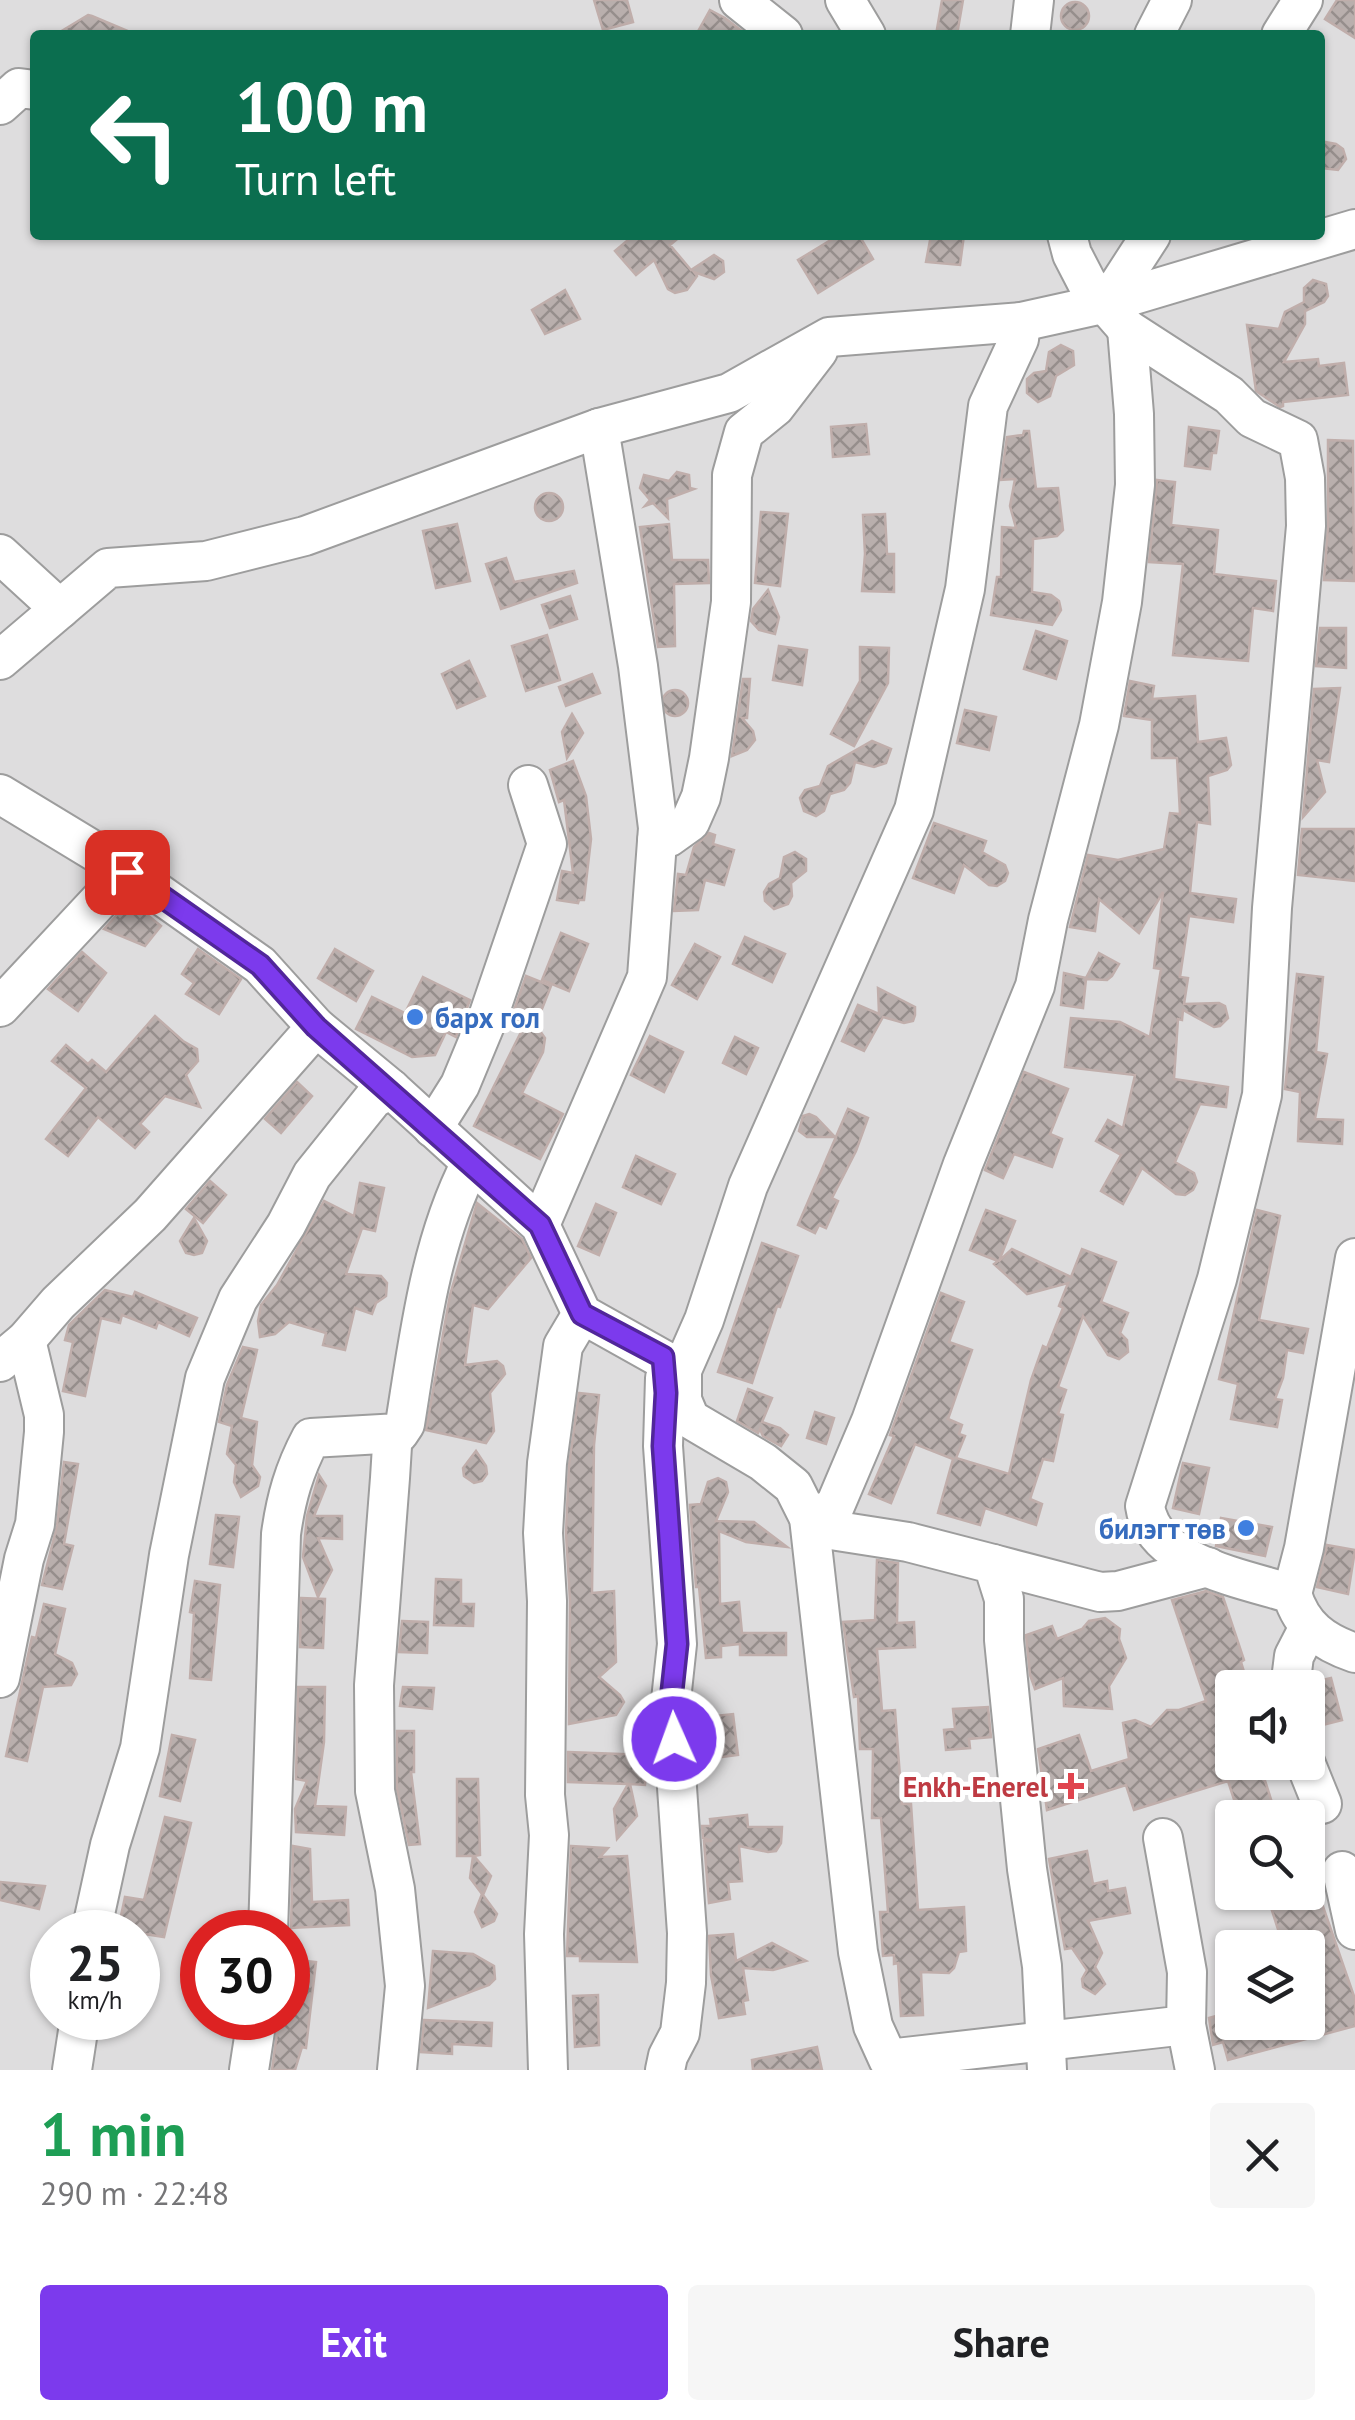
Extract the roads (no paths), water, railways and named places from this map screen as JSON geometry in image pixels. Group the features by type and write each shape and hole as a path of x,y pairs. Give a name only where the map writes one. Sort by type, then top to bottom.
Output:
{"street":[{"path":"739,0 777,30"},
{"path":"845,0 863,30"},
{"path":"1031,30 1034,0"},
{"path":"1157,30 1172,0"},
{"path":"1283,30 1303,0"},
{"path":"0,105 19,88 30,89"},
{"path":"1325,240 1355,229"},
{"path":"809,1518 834,1508 842,1491 885,1384 969,1147 1035,986 1048,920 1099,725 1122,602 1136,485 1134,414 1116,316 1149,240"},
{"path":"0,660 108,568 206,561 305,536 600,428 729,392 829,337 1116,316 1325,240"},
{"path":"1070,245 1088,283 1116,316 1229,394 1252,418 1298,440 1305,478 1306,526 1272,908 1262,1095 1217,1279 1145,1506 1147,1520 1160,1540 1175,1552 1300,1611 1330,1642 1355,1653"},
{"path":"665,2070 680,2033 687,1933 671,1700 677,1644 663,1446 666,1393 672,1364 704,1320 748,1186 914,810 965,589 988,406 1019,339 1021,322"},
{"path":"657,840 669,837 690,822 701,797 731,602 732,475 744,432 775,407 829,337"},
{"path":"540,1225 647,977 657,840 638,666 600,428"},
{"path":"0,554 60,609"},
{"path":"433,1128 460,1085 487,1020 546,844 528,786"},
{"path":"0,794 127,872 260,965 316,1027 540,1225 582,1314 672,1364 690,1419 763,1462 793,1486 809,1518 858,1952 873,2026 889,2064 1047,2056 1186,2025"},
{"path":"0,1007 127,872"},
{"path":"0,1678 34,1524 44,1432 44,1414 13,1351 150,1215 316,1027"},
{"path":"96,1910 110,1844 140,1748 169,1554 206,1378 238,1299 312,1176 374,1099 390,1090"},
{"path":"269,1910 280,1534 286,1496 295,1467 311,1438 399,1433 404,1424 435,1264 454,1194 471,1162"},
{"path":"1292,1670 1304,1548 1355,1258"},
{"path":"548,2070 544,1934 550,1835 544,1795 543,1534 549,1444 563,1346 582,1314"},
{"path":"389,1434 391,1462 374,1684 374,1791 395,1889 404,1986 397,2070"},
{"path":"809,1518 831,1530 908,1542 1100,1592 1118,1591 1208,1567"},
{"path":"994,1564 1004,1598 1004,1640 1027,1869 1036,1918 1047,2056"},
{"path":"1163,1838 1186,1972 1186,2025 1195,2070"},
{"path":"1342,1871 1355,1930"},
{"path":"72,2070 77,2040"},
{"path":"249,2070 254,2040"}],"place":[{"name":"барх гол","path":"415,1017"},
{"name":"билэгт төв","path":"1246,1528"},
{"name":"Enkh-Enerel","path":"1071,1786"}]}
